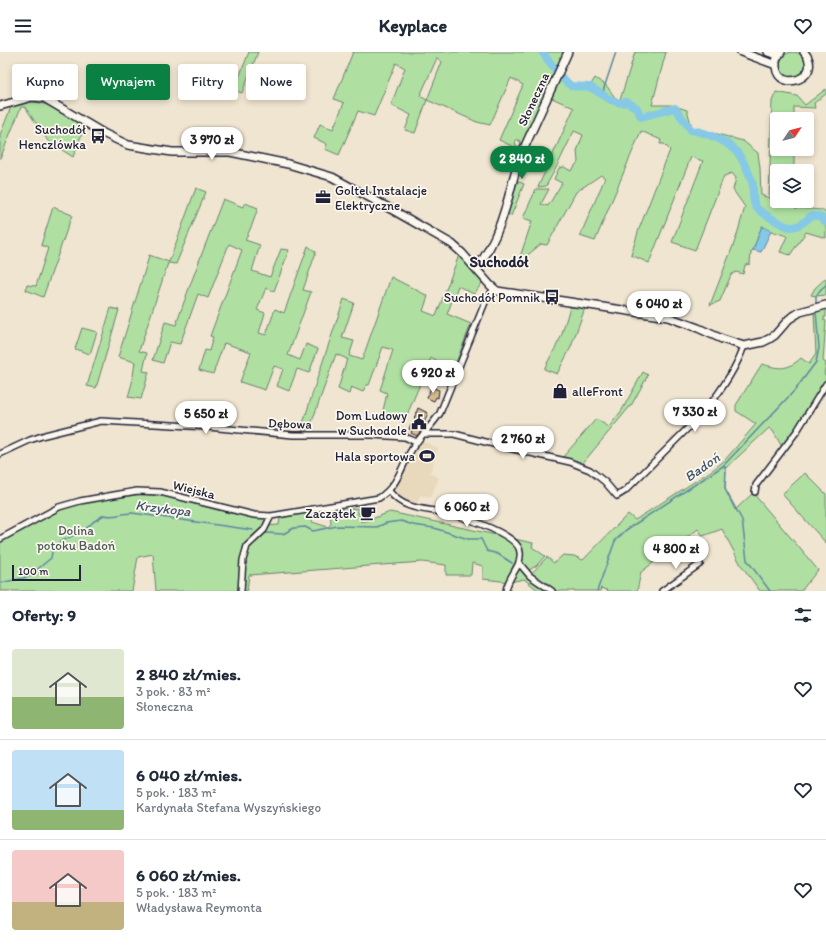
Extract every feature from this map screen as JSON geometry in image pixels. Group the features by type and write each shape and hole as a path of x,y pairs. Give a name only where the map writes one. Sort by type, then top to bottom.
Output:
{"street":[{"name":"Słoneczna","path":"477,268 487,252 500,222 515,169 568,52"},
{"path":"741,52 776,65"},
{"path":"768,52 780,53 776,65 777,70 783,78 794,81 799,80 807,74 809,69 808,58 805,53"},
{"path":"0,106 32,97 44,98 105,134 128,145 172,152 230,152 310,170 332,177 452,244 477,268 497,291 668,317 722,339 744,346 763,342 769,339 794,315 819,307"},
{"path":"494,289 486,300 440,413 416,442 389,491 397,500 404,504 424,510 450,513 480,524 513,540 519,545 519,564 510,577 506,591"},
{"path":"424,434 454,434 513,450 570,462 590,470 600,477 617,496 625,491 705,411 715,399 741,355 744,346"},
{"path":"755,492 756,485 797,431 826,384"},
{"name":"Dębowa","path":"0,454 30,440 45,435 101,422 208,427 293,435 372,435 405,437 416,442"},
{"name":"Wiejska","path":"0,539 59,507 80,501 136,491 160,492 254,515 271,516 379,498 389,491"},
{"path":"241,591 243,560 246,546 264,530 271,516"},
{"path":"519,564 530,576 552,591"},
{"path":"662,591 700,564"}],"shaded area":[{"path":"422,441 438,448 430,473 439,478 430,498 421,495 416,504 399,496 395,489"}],"green space":[{"path":"249,52 258,52 253,64 246,64 246,83 242,93 238,92 238,80"},
{"path":"353,52 565,52 562,58 559,57 561,61 556,69 562,78 570,83 590,86 595,78 606,85 616,99 620,100 635,52 666,52 652,105 671,105 687,110 692,127 743,141 758,153 761,195 769,198 770,166 770,208 822,210 826,213 826,238 806,232 790,255 780,252 787,236 771,231 762,226 751,252 750,264 745,265 743,274 736,272 731,275 720,301 710,305 736,238 745,207 733,190 736,178 732,173 724,176 695,250 672,242 703,161 691,157 649,263 631,255 639,229 670,150 664,144 660,144 661,140 641,131 595,241 580,236 605,178 601,175 576,192 547,245 541,244 524,258 520,257 532,221 523,218 536,189 549,189 541,204 548,206 562,183 554,179 559,168 564,167 571,171 578,162 577,151 583,135 574,131 546,186 538,187 574,108 552,98 544,97 522,146 519,140 515,140 516,146 520,150 499,140 523,85 511,78 490,125 477,122 427,100 415,133 405,130 411,115 391,105 405,68 396,63 374,116 358,111 339,155 325,149 327,144 314,138 320,124 333,129 344,103 334,99","holes":["437,58 442,62 427,100 420,96"]},
{"path":"793,52 802,56 806,65 802,74 793,78 784,74 780,65 784,56"},
{"path":"826,89 826,94 814,103 815,108 794,107 794,112 772,112 772,101 776,92 797,96 805,105"},
{"path":"29,102 37,102 51,107 85,126 73,157 48,141 25,107 21,107 0,159 0,135 11,107"},
{"path":"770,156 794,156 794,164 770,164"},
{"path":"517,181 524,184 511,216 508,214"},
{"path":"196,188 206,192 176,264 168,263 139,351 147,353 143,371 149,372 141,399 128,397 135,362 118,357 149,255 169,262"},
{"path":"223,199 243,207 245,203 258,208 245,240 260,245 252,271 270,277 281,249 289,250 274,291 266,288 257,310 265,313 259,333 266,335 275,309 284,313 308,246 316,252 303,290 311,292 288,355 300,360 306,344 318,349 309,373 297,369 289,391 277,386 283,369 274,366 265,390 240,382 251,352 224,343 213,374 199,370 205,350 209,351 213,337 210,336 242,250 229,244 208,298 198,294 180,344 170,342 163,363 153,360 165,322 176,325"},
{"path":"53,207 72,215 43,297 26,290 27,285 36,286 48,248 41,245"},
{"path":"459,255 478,276 482,283 474,294 458,286 447,314 471,324 453,370 450,370 449,373 435,365 436,361 431,358 404,422 382,415 387,393 380,390 393,350 383,347 369,385 366,385 363,392 351,387 349,394 338,389 347,359 336,354 309,430 301,430 344,299 354,303 342,338 354,341 349,356 362,360 391,277 428,296 423,311 436,316"},
{"path":"826,278 826,295 811,295 815,288"},
{"path":"570,307 585,308 571,347 557,374 544,369 561,337"},
{"path":"111,308 119,310 96,388 87,386"},
{"path":"826,308 826,317 824,317 824,320 826,321 823,361 826,363 824,374 826,376 826,381 796,429 782,447 773,431 769,428 726,468 725,489 735,510 753,493 818,570 801,591 760,591 741,565 722,529 703,536 698,529 641,572 637,591 609,591 601,588 600,591 555,591 531,574 547,557 554,563 563,555 574,556 583,560 628,514 635,520 724,461 756,424 736,411 736,405 762,364 783,368 791,365 801,358 809,364 816,354 814,313"},
{"path":"82,328 97,332 90,354 75,349"},
{"path":"643,372 648,375 632,404 582,464 562,458 596,419 609,427 622,410"},
{"path":"805,473 826,494 826,543 782,494"},
{"name":"Dolina potoku Badoń","path":"143,494 169,497 229,513 268,518 265,526 279,525 280,518 313,511 312,522 328,527 331,524 330,509 341,506 343,510 357,508 361,522 390,512 533,543 532,547 545,556 536,566 529,570 527,568 525,574 550,591 539,591 524,579 510,582 483,579 483,566 472,563 471,575 446,575 446,565 422,562 249,575 247,591 156,591 153,554 138,557 132,591 0,591 0,542 2,540 64,508 85,502"}],"water":[{"path":"762,226 771,231 761,252 753,250"}],"building":[{"path":"431,387 439,390 438,398 436,397 434,401 427,398"},
{"path":"418,408 428,413 424,423 414,419"},
{"path":"411,424 422,429 417,436 411,433 412,430 409,429"}],"waterway":[{"path":"542,52 562,78 571,86 590,87 611,100 620,103 627,102 637,108 641,117 675,108 691,130 709,135 727,144 737,152 746,168 752,182 753,199 756,207 782,224 793,227 804,222 811,216 819,216 826,222"},
{"path":"603,95 616,52"},
{"name":"Badoń","path":"816,305 816,296 826,285"},
{"name":"Badoń","path":"597,591 615,541 626,530 723,466 795,390 816,362 819,348 816,311"},
{"path":"724,465 726,470 725,489 742,520 747,560 770,591"},
{"name":"Krzykopa","path":"0,583 28,577 51,558 53,546 87,528 104,515 111,516 132,513 253,530"},
{"name":"Krzykopa","path":"266,533 283,534 294,528 305,527 313,531 337,526 377,527 386,523 401,521 413,525 434,528 468,539 481,539 487,551 498,554 512,563"},
{"name":"Krzykopa","path":"519,568 527,577 534,581"}],"place":[{"name":"Suchodół Henczlówka","path":"98,136"},
{"name":"Goltel Instalacje Elektryczne","path":"323,197"},
{"name":"Suchodół Pomnik","path":"552,297"},
{"name":"alleFront","path":"560,391"},
{"name":"Dom Ludowy w Suchodole","path":"419,422"},
{"name":"Hala sportowa","path":"427,456"},
{"name":"Zaczątek","path":"368,513"}],"district":[{"name":"Suchodół","path":"499,262"}]}
